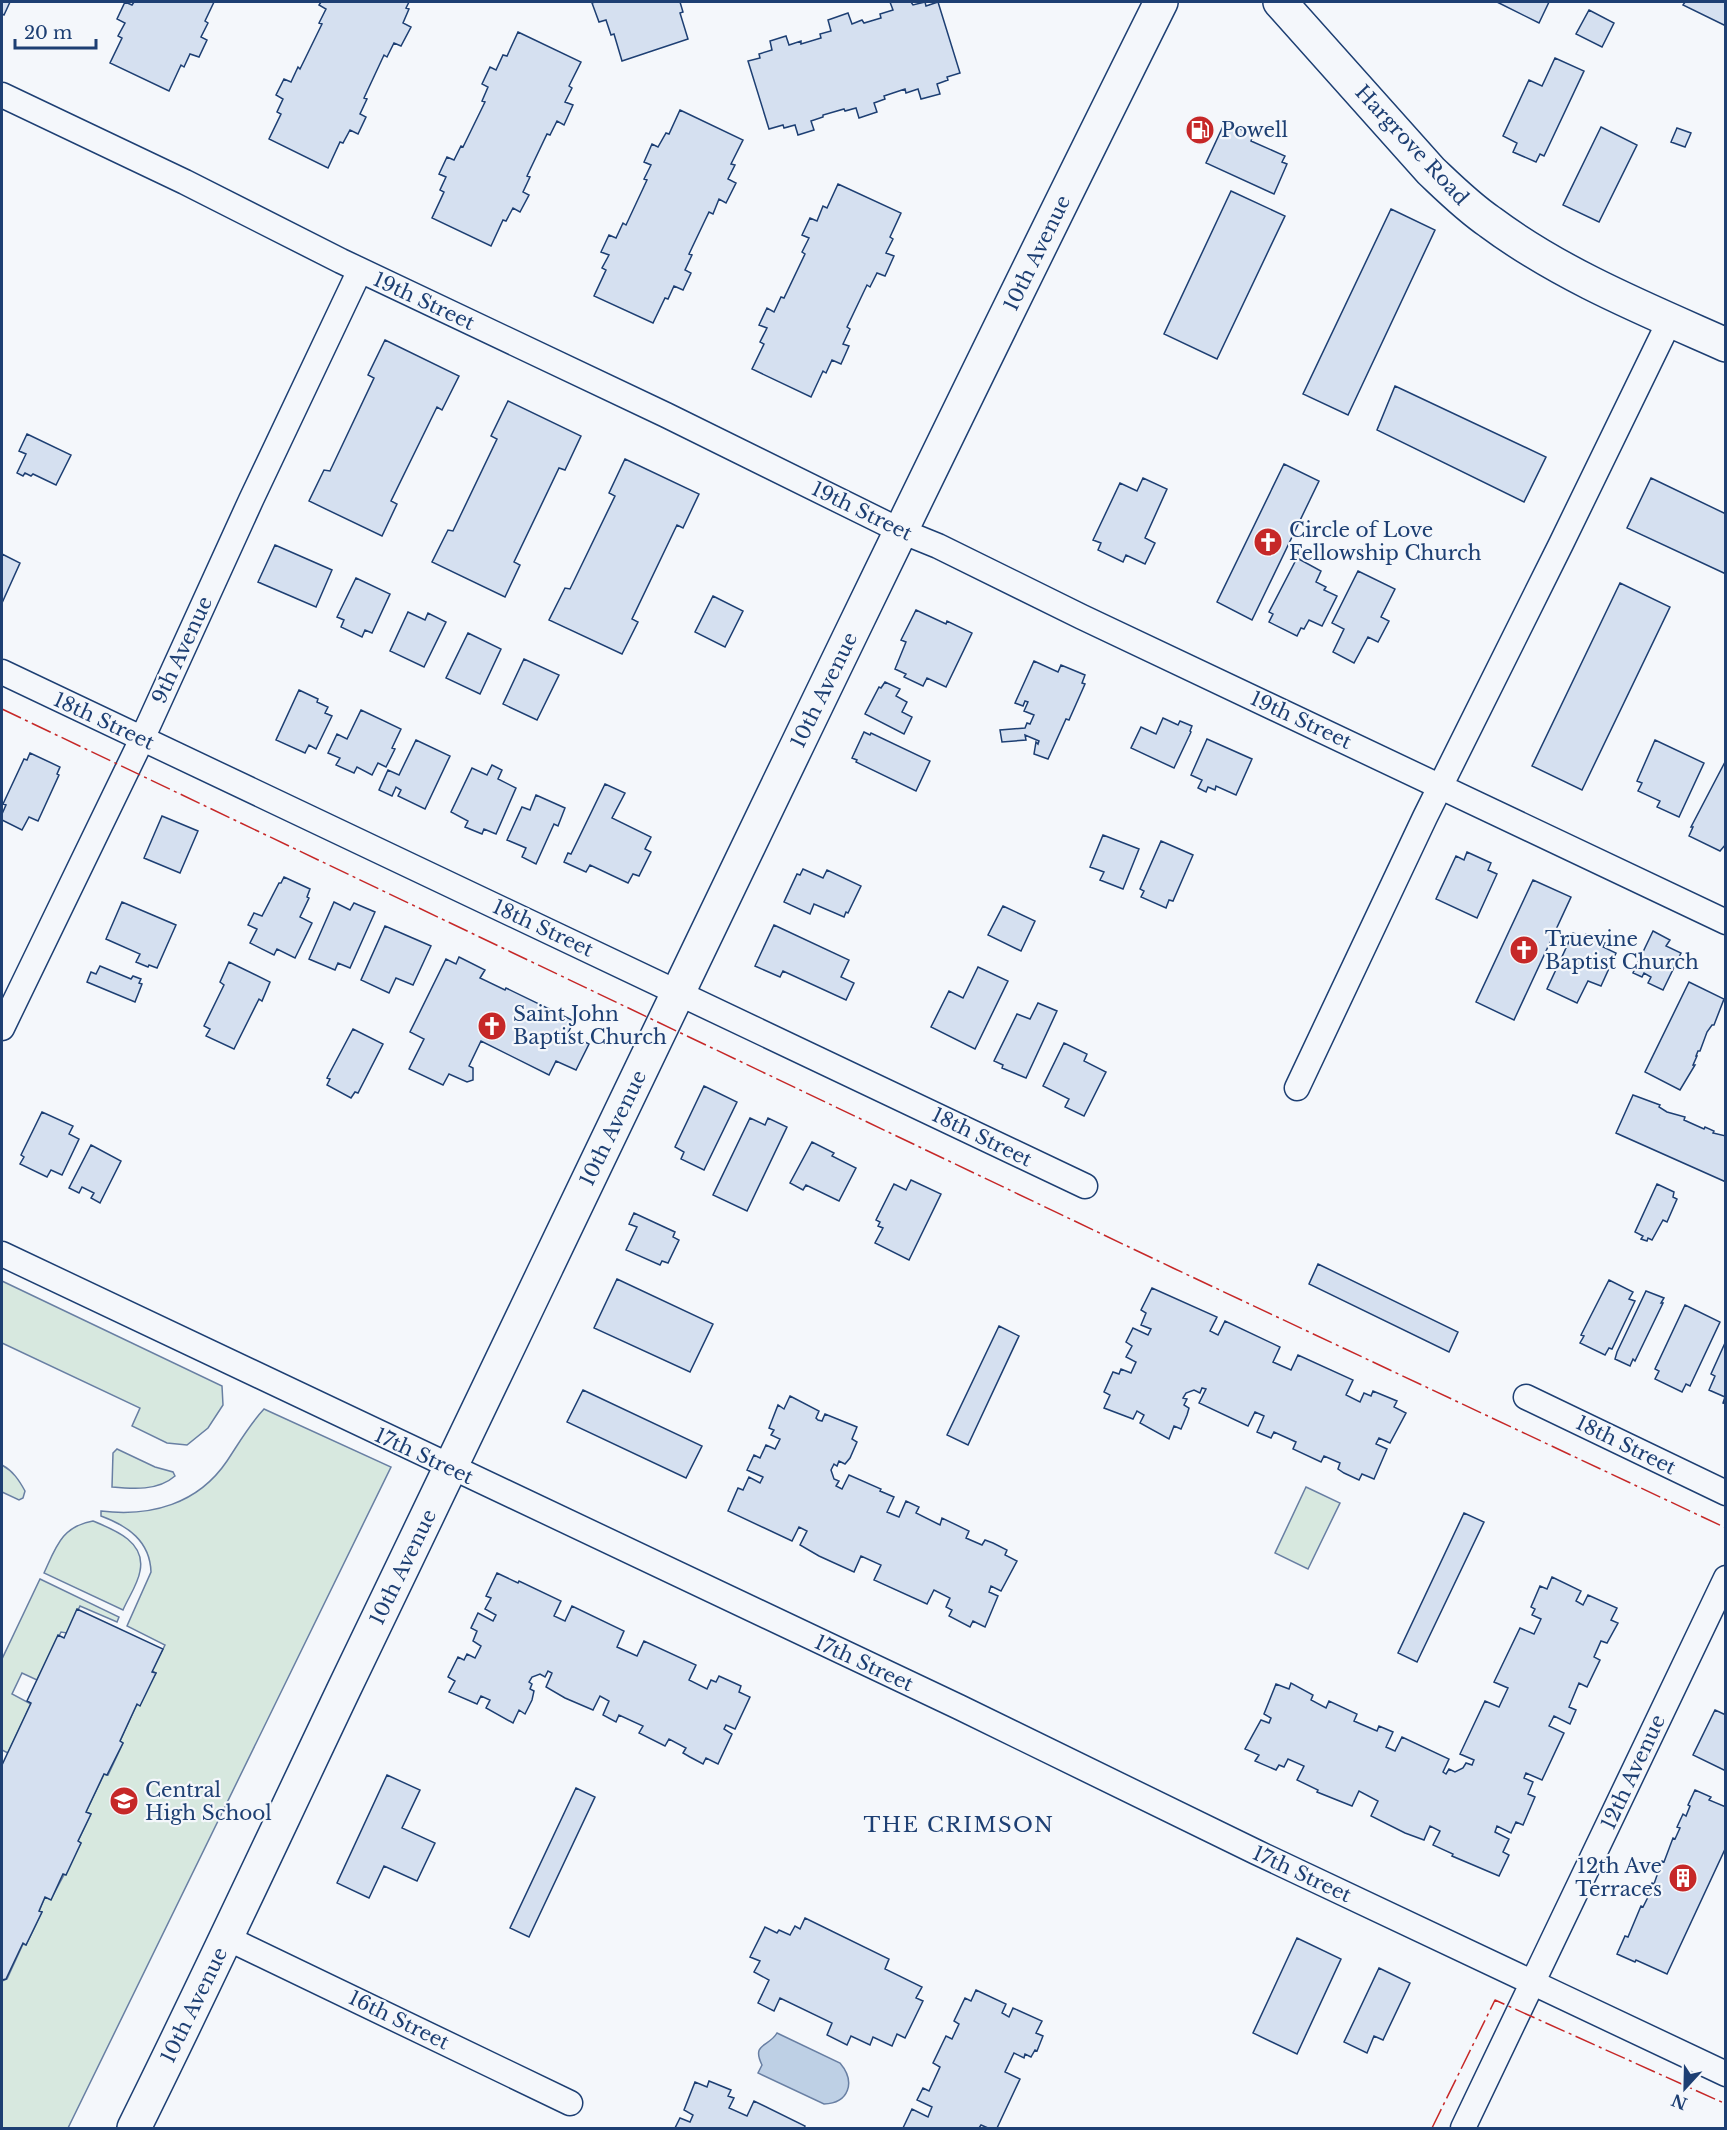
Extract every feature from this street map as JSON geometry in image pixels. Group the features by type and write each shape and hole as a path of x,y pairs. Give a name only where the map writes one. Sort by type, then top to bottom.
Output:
{"main road":[{"name":"10th Avenue","path":"134,2128 901,531 1161,2"},
{"name":"Hargrove Road","path":"1280,2 1431,171 1470,207 1508,235 1582,279 1725,345"}],"street":[{"name":"19th Street","path":"2,95 360,270 666,415 901,531 938,546 1082,617 1725,922"},
{"name":"9th Avenue","path":"2,1028 142,739 360,270"},
{"path":"1297,1088 1441,786 1670,320"},
{"name":"18th Street","path":"2,672 1085,1186"},
{"name":"17th Street","path":"2,1254 959,1707 1256,1852 1725,2074"},
{"name":"18th Street","path":"1526,1397 1725,1494"},
{"name":"12th Avenue","path":"1463,2128 1725,1578"},
{"name":"16th Street","path":"227,1938 570,2103"}],"shaded area":[{"path":"2,1281 222,1386 223,1405 208,1428 187,1445 167,1443 132,1426 140,1408 2,1343"},
{"path":"264,1409 391,1467 68,2128 2,2128 2,1981 7,1979 23,1944 26,1945 42,1912 39,1911 45,1897 51,1899 81,1843 78,1841 91,1814 86,1812 104,1774 108,1775 137,1704 156,1673 152,1671 165,1645 127,1626 151,1572 150,1561 142,1543 136,1536 101,1516 101,1511 138,1512 172,1504 188,1497 215,1476"},
{"path":"117,1449 155,1467 173,1472 175,1476 153,1487 112,1487 113,1453"},
{"path":"2,1465 13,1473 20,1483 25,1491 23,1498 19,1500 2,1492"},
{"path":"1306,1487 1340,1503 1308,1569 1275,1553"},
{"path":"93,1521 127,1538 138,1552 141,1561 139,1576 123,1610 44,1573 61,1539 74,1528"},
{"path":"40,1579 119,1617 117,1622 80,1606 67,1633 61,1632 37,1680 22,1673 12,1694 31,1704 8,1753 2,1750 2,1659"}],"water":[{"path":"777,2033 840,2063 848,2077 849,2084 844,2096 833,2103 824,2104 758,2073 762,2065 759,2058 760,2049"}],"building":[{"path":"2,2 10,2 4,15 2,14"},
{"path":"125,2 132,5 134,2 214,2 205,21 208,23 201,37 207,40 199,57 190,54 184,67 181,65 169,91 110,63 122,38 118,36 125,23 117,19"},
{"path":"321,2 409,2 406,8 409,9 403,23 411,27 401,46 394,43 387,57 384,55 364,98 367,99 360,114 366,117 358,134 350,130 343,143 340,142 328,168 269,139 281,114 277,112 283,99 276,95 284,79 291,82 298,67 300,69 322,24 319,23 326,9 319,5"},
{"path":"680,2 683,12 680,13 688,39 622,61 614,34 611,35 606,20 599,22 592,3"},
{"path":"890,2 911,2 913,5 925,2 926,6 938,2 960,73 947,77 948,80 937,84 940,94 921,99 918,89 906,93 905,89 884,96 885,99 874,103 877,112 859,118 856,108 845,111 844,109 811,121 814,130 798,135 795,125 784,128 783,125 769,129 748,61 760,58 759,54 772,50 770,41 786,36 789,45 821,38 820,34 831,31 828,20 848,13 852,24 862,20 864,23 881,18 880,14 893,10"},
{"path":"1497,2 1549,2 1539,23"},
{"path":"1685,2 1726,2 1726,26 1683,5"},
{"path":"1589,10 1614,23 1602,47 1576,34"},
{"path":"518,32 581,62 569,86 572,88 565,102 573,105 564,125 557,121 550,135 547,134 527,176 530,177 523,192 529,195 520,212 513,208 506,221 503,220 491,246 432,218 444,192 440,190 446,177 439,174 447,157 454,160 461,146 463,147 485,102 482,101 488,87 482,84 490,67 496,70 503,55 507,56"},
{"path":"1555,58 1584,71 1544,156 1540,154 1536,162 1513,152 1517,143 1503,136 1529,80 1542,86"},
{"path":"680,110 743,140 731,164 735,165 728,179 736,183 726,203 719,199 713,214 709,212 689,254 692,255 685,270 691,273 683,290 674,286 668,299 665,298 653,323 594,296 606,270 602,268 609,255 601,252 609,235 616,238 623,223 626,225 647,180 644,179 651,165 644,162 652,144 658,147 666,133 669,134"},
{"path":"1225,122 1253,135 1251,141 1285,156 1282,162 1287,164 1274,194 1206,163"},
{"path":"1601,127 1637,145 1599,222 1563,205"},
{"path":"1677,128 1691,133 1685,147 1671,142"},
{"path":"838,184 901,213 890,237 893,239 886,253 894,256 885,276 877,273 870,287 867,285 847,327 850,329 843,344 849,346 841,364 832,360 826,373 823,371 811,397 752,369 764,344 760,342 767,328 759,325 767,308 774,312 781,297 784,298 805,254 802,252 809,238 802,235 810,218 817,221 823,206 827,208"},
{"path":"1231,191 1285,216 1217,359 1164,334"},
{"path":"1391,209 1435,230 1348,415 1303,394"},
{"path":"385,340 459,376 442,410 437,407 391,501 397,504 382,536 309,501 324,470 330,471 374,378 368,375"},
{"path":"1395,386 1546,457 1524,502 1377,430"},
{"path":"508,401 581,436 565,470 559,468 514,562 520,565 505,597 432,562 448,530 453,531 497,439 491,436"},
{"path":"27,434 71,455 56,485 33,474 31,476 25,473 23,476 17,473 26,454 19,451"},
{"path":"625,459 699,494 683,528 677,525 632,619 638,622 622,654 549,620 565,588 570,589 615,496 609,493"},
{"name":"Circle of Love Fellowship Church","path":"1284,464 1319,481 1252,620 1217,602"},
{"path":"1143,478 1167,489 1145,538 1155,543 1145,564 1126,555 1123,562 1098,550 1101,543 1093,540 1120,483 1137,491"},
{"path":"1651,478 1726,514 1726,574 1627,528"},
{"path":"275,545 332,570 316,607 258,582"},
{"path":"2,554 20,563 2,603"},
{"path":"1297,558 1321,571 1316,582 1326,587 1324,590 1337,596 1322,626 1309,620 1297,636 1269,622 1273,614 1269,612"},
{"path":"1358,571 1395,589 1381,617 1389,621 1378,642 1368,637 1354,663 1333,652 1344,629 1332,623"},
{"path":"356,578 390,594 372,633 365,630 362,637 341,627 344,620 337,617"},
{"path":"1620,583 1670,607 1582,790 1532,766"},
{"path":"713,596 743,611 725,647 695,632"},
{"path":"916,610 972,633 946,687 927,678 923,686 904,677 906,674 895,669 906,642 901,640"},
{"path":"408,612 425,620 428,613 446,622 424,667 390,651"},
{"path":"468,633 501,649 480,694 446,678"},
{"path":"524,659 559,675 537,720 503,704"},
{"path":"1034,661 1058,672 1061,665 1085,675 1082,683 1085,684 1048,759 1034,754 1036,742 1038,744 1039,741 1025,735 1026,740 1002,742 1000,730 1025,728 1027,723 1030,724 1034,715 1024,711 1028,702 1025,701 1023,706 1015,703"},
{"path":"885,682 900,689 896,696 907,702 902,712 912,717 904,734 865,714 879,687 881,688"},
{"path":"299,690 318,699 317,702 328,707 325,713 332,716 316,749 309,745 305,753 276,740"},
{"path":"361,710 401,729 386,767 378,763 372,775 357,767 354,773 336,765 340,758 328,753 337,734 347,739"},
{"path":"1163,718 1178,725 1180,721 1192,726 1174,768 1131,748 1141,727 1156,734"},
{"path":"864,732 870,735 871,733 930,761 916,791 852,758"},
{"path":"1207,739 1252,759 1236,795 1216,786 1215,790 1208,787 1206,792 1198,788 1202,780 1191,775"},
{"path":"416,740 450,756 425,809 398,796 401,790 396,787 392,796 379,790 388,770 399,775"},
{"path":"1655,740 1704,763 1679,817 1657,807 1660,801 1638,791 1642,783 1637,781"},
{"path":"30,753 60,767 57,774 59,775 38,821 29,817 22,830 2,820 6,805 3,804 24,759 27,760"},
{"path":"1725,762 1726,844 1720,851 1689,836 1693,827 1691,827"},
{"path":"492,765 502,770 498,779 516,788 496,834 484,829 482,834 465,827 468,821 451,812 472,768 487,775"},
{"path":"605,784 625,793 612,818 651,837 645,849 651,852 639,876 633,874 628,883 590,865 586,872 564,862 568,853 571,854"},
{"path":"536,795 565,808 558,826 554,824 536,864 522,857 526,848 507,840 522,807 530,810"},
{"path":"162,816 198,831 180,873 144,858"},
{"path":"1103,835 1139,849 1123,889 1100,880 1104,872 1090,867"},
{"path":"1161,841 1193,855 1173,901 1169,900 1166,908 1141,897 1144,891 1140,889"},
{"path":"1467,852 1491,863 1488,870 1497,874 1477,918 1436,899 1456,856 1464,860"},
{"path":"803,869 823,878 827,870 861,886 844,917 814,904 810,914 784,902 797,874 800,875"},
{"path":"284,877 310,889 307,897 309,898 300,917 312,923 295,958 277,949 274,955 250,943 257,929 248,925 254,913 262,916"},
{"name":"Truevine Baptist Church","path":"1533,880 1571,897 1514,1020 1476,1002"},
{"path":"122,902 176,925 157,968 136,962 140,954 106,939"},
{"path":"334,902 350,910 354,903 375,912 350,968 338,963 335,970 309,959"},
{"path":"1003,906 1035,921 1021,951 988,935"},
{"path":"774,925 849,960 841,977 854,983 846,1000 783,971 780,977 755,966"},
{"path":"385,926 431,946 413,985 396,978 389,993 361,980"},
{"path":"1653,931 1670,940 1666,946 1681,953 1663,990 1648,983 1651,977 1644,973 1642,977 1633,973"},
{"path":"1573,933 1584,938 1586,934 1605,943 1603,947 1616,953 1601,986 1588,981 1577,1003 1547,989"},
{"name":"Saint John Baptist Church","path":"459,957 485,970 480,978 574,1021 568,1033 589,1044 576,1070 556,1061 549,1075 481,1041 469,1066 473,1068 473,1080 467,1082 449,1074 443,1085 409,1069 424,1039 410,1032 446,959 456,964"},
{"path":"229,962 270,982 262,1001 259,999 234,1049 206,1036 210,1029 204,1026 224,985 220,982"},
{"path":"100,966 131,979 133,976 141,979 139,983 142,984 135,1002 87,982 91,972 96,974"},
{"path":"978,967 1008,981 975,1049 931,1027 949,991 963,998"},
{"path":"1689,982 1724,999 1714,1025 1707,1032 1700,1051 1698,1051 1693,1065 1695,1065 1680,1090 1645,1072"},
{"path":"1038,1003 1057,1011 1026,1078 1002,1068 1003,1065 994,1061 1017,1014 1030,1019"},
{"path":"353,1029 383,1044 358,1093 355,1092 351,1098 327,1085 330,1079 327,1078"},
{"path":"1064,1043 1087,1054 1084,1061 1106,1072 1084,1116 1065,1107 1069,1099 1043,1086"},
{"path":"704,1086 737,1102 704,1170 681,1159 684,1152 675,1147"},
{"path":"1633,1095 1660,1105 1659,1107 1667,1112 1685,1117 1684,1120 1714,1131 1713,1133 1726,1136 1726,1182 1616,1133"},
{"path":"42,1112 73,1126 69,1134 79,1139 62,1175 51,1170 47,1177 20,1164 24,1157 21,1155"},
{"path":"750,1118 765,1125 768,1118 787,1127 747,1211 713,1195"},
{"path":"812,1142 834,1153 832,1156 856,1168 839,1201 806,1185 803,1190 790,1183"},
{"path":"91,1145 121,1161 100,1203 91,1198 94,1193 82,1187 79,1193 69,1188"},
{"path":"911,1180 941,1194 909,1260 875,1243 883,1228 878,1226 880,1222 876,1220 894,1184 906,1190"},
{"path":"1657,1184 1674,1192 1673,1197 1677,1199 1667,1222 1663,1220 1652,1240 1648,1238 1647,1241 1641,1239 1643,1236 1635,1232"},
{"path":"634,1213 675,1232 673,1237 679,1240 668,1263 662,1261 660,1265 626,1250 637,1227 629,1224"},
{"path":"1318,1264 1458,1332 1449,1352 1309,1284"},
{"path":"617,1279 713,1324 690,1372 594,1328"},
{"path":"1609,1280 1633,1292 1629,1299 1635,1301 1612,1349 1609,1348 1605,1355 1580,1343 1584,1336 1581,1335"},
{"path":"1152,1288 1217,1317 1210,1331 1218,1335 1225,1321 1280,1347 1273,1362 1291,1370 1298,1355 1353,1380 1346,1395 1360,1402 1364,1393 1371,1396 1373,1391 1397,1401 1394,1407 1406,1413 1390,1443 1379,1438 1376,1444 1387,1449 1374,1479 1362,1474 1359,1480 1338,1469 1340,1463 1324,1456 1321,1462 1293,1449 1296,1442 1274,1432 1271,1438 1257,1432 1264,1416 1255,1412 1248,1426 1199,1403 1206,1389 1202,1388 1200,1393 1194,1390 1186,1393 1183,1398 1187,1399 1184,1405 1189,1408 1187,1415 1181,1429 1174,1426 1169,1439 1140,1423 1144,1415 1137,1411 1133,1419 1104,1408 1110,1395 1104,1392 1113,1372 1119,1374 1121,1369 1131,1373 1136,1362 1126,1357 1132,1346 1126,1342 1133,1328 1148,1335 1151,1329 1141,1325 1146,1313 1141,1310"},
{"path":"1646,1291 1664,1298 1661,1303 1663,1303 1635,1361 1633,1359 1630,1366 1615,1359"},
{"path":"1685,1305 1720,1322 1690,1386 1686,1384 1682,1392 1655,1379 1659,1371 1655,1369"},
{"path":"999,1326 1019,1336 968,1445 947,1435"},
{"path":"1725,1343 1726,1404 1723,1403 1725,1397 1709,1390 1715,1376 1711,1374"},
{"path":"583,1390 702,1446 686,1478 567,1422"},
{"path":"790,1396 819,1411 816,1418 818,1420 822,1421 825,1414 857,1427 852,1439 857,1442 850,1458 845,1464 839,1461 837,1466 834,1464 831,1470 834,1479 839,1481 836,1486 842,1489 849,1475 894,1497 887,1512 899,1517 906,1501 919,1507 916,1513 940,1525 942,1518 969,1531 966,1538 982,1545 985,1540 993,1543 1007,1550 1005,1555 1017,1561 1001,1591 991,1586 989,1592 998,1596 985,1627 973,1621 970,1627 949,1616 952,1610 946,1607 950,1598 934,1590 927,1604 874,1580 881,1565 861,1556 854,1572 819,1556 800,1545 807,1531 799,1527 792,1541 728,1511 738,1488 743,1490 749,1477 760,1483 763,1477 747,1470 754,1455 760,1458 766,1445 775,1449 780,1439 771,1435 774,1430 769,1428 778,1405 784,1409"},
{"path":"1464,1513 1484,1522 1417,1662 1398,1653"},
{"path":"497,1573 561,1601 554,1616 565,1621 572,1606 624,1631 617,1647 637,1656 644,1641 696,1665 689,1680 707,1689 711,1680 716,1682 719,1676 741,1686 739,1692 750,1697 735,1729 726,1725 724,1729 732,1734 718,1764 706,1758 703,1764 683,1753 686,1748 669,1739 665,1746 639,1733 643,1726 619,1715 616,1722 603,1715 609,1701 600,1696 593,1710 565,1698 546,1687 552,1673 548,1671 545,1677 540,1674 532,1677 529,1682 532,1684 530,1689 534,1691 532,1700 525,1714 519,1710 513,1723 486,1708 490,1700 481,1696 477,1704 449,1692 455,1681 448,1677 458,1657 464,1660 467,1654 475,1658 481,1646 473,1641 477,1631 471,1628 478,1613 493,1621 496,1615 485,1609 491,1598 486,1596"},
{"path":"1552,1577 1581,1591 1576,1601 1583,1605 1588,1595 1617,1608 1611,1620 1618,1623 1607,1643 1601,1641 1594,1657 1600,1660 1587,1687 1579,1683 1569,1707 1576,1710 1570,1724 1554,1716 1549,1726 1564,1733 1542,1780 1526,1773 1524,1778 1533,1782 1528,1794 1535,1797 1523,1825 1516,1822 1511,1833 1497,1826 1495,1832 1509,1839 1503,1852 1509,1855 1499,1876 1452,1856 1453,1854 1433,1845 1440,1831 1430,1826 1424,1840 1405,1833 1371,1816 1378,1801 1359,1791 1352,1806 1317,1792 1318,1790 1297,1780 1304,1766 1288,1759 1284,1767 1279,1765 1276,1770 1255,1761 1259,1755 1245,1749 1261,1720 1269,1723 1271,1718 1264,1714 1276,1684 1289,1689 1291,1683 1313,1695 1311,1700 1326,1708 1329,1701 1357,1714 1354,1721 1377,1731 1379,1726 1393,1732 1386,1747 1395,1751 1402,1737 1449,1759 1443,1772 1446,1774 1449,1769 1455,1772 1463,1768 1466,1763 1472,1765 1474,1760 1460,1754 1485,1701 1499,1707 1508,1688 1494,1682 1520,1628 1534,1634 1541,1619 1532,1615 1535,1609 1531,1607 1540,1586 1547,1589"},
{"path":"77,1609 163,1649 152,1672 156,1673 140,1706 137,1704 120,1741 123,1743 107,1775 104,1774 86,1812 91,1814 66,1875 63,1874 51,1900 45,1897 39,1911 42,1912 26,1945 23,1943 6,1979 2,1980 2,1765 31,1703 27,1701 58,1635 64,1638"},
{"path":"1715,1710 1726,1715 1726,1771 1693,1755"},
{"path":"387,1775 420,1790 402,1828 435,1843 417,1881 384,1866 369,1898 337,1883"},
{"path":"576,1788 595,1797 529,1937 510,1928"},
{"name":"12th Ave Terraces","path":"1695,1790 1711,1797 1709,1800 1726,1807 1726,1847 1667,1974 1617,1954 1625,1936 1628,1937 1641,1906 1643,1907 1648,1897 1646,1896 1680,1828 1677,1827 1683,1814 1686,1816"},
{"path":"805,1918 889,1959 885,1969 922,1987 916,1998 923,2001 905,2038 897,2034 892,2046 873,2037 870,2045 851,2036 847,2045 827,2035 832,2023 780,1998 774,2011 758,2003 769,1980 754,1972 760,1961 750,1957 765,1927 777,1933 779,1930 790,1935 795,1926 800,1929"},
{"path":"1297,1938 1341,1959 1297,2054 1253,2033"},
{"path":"1379,1968 1410,1983 1383,2040 1374,2036 1367,2053 1344,2042"},
{"path":"976,1990 1006,2004 1002,2013 1009,2017 1013,2008 1042,2021 1036,2033 1043,2036 1037,2051 1035,2050 1031,2057 1025,2054 1024,2058 1014,2053 1005,2072 1020,2079 997,2128 981,2125 979,2128 903,2128 912,2109 928,2117 932,2107 917,2100 923,2088 929,2091 940,2067 933,2063 946,2036 952,2039 959,2024 954,2021 965,1998 971,2001"},
{"path":"709,2081 731,2090 728,2096 734,2098 729,2108 747,2116 754,2101 805,2126 804,2128 675,2128 680,2118 690,2122 693,2115 684,2110 695,2082 707,2087"}],"power":[{"path":"2,709 1173,1268 1726,1528"},
{"path":"1432,2128 1495,2000 1726,2104"}],"place":[{"name":"Powell","path":"1200,130"},
{"name":"Circle of Love Fellowship Church","path":"1268,542"},
{"name":"Truevine Baptist Church","path":"1524,950"},
{"name":"Saint John Baptist Church","path":"492,1026"},
{"name":"Central High School","path":"124,1801"},
{"name":"12th Ave Terraces","path":"1683,1878"}],"district":[{"name":"THE CRIMSON","path":"959,1825"}]}
